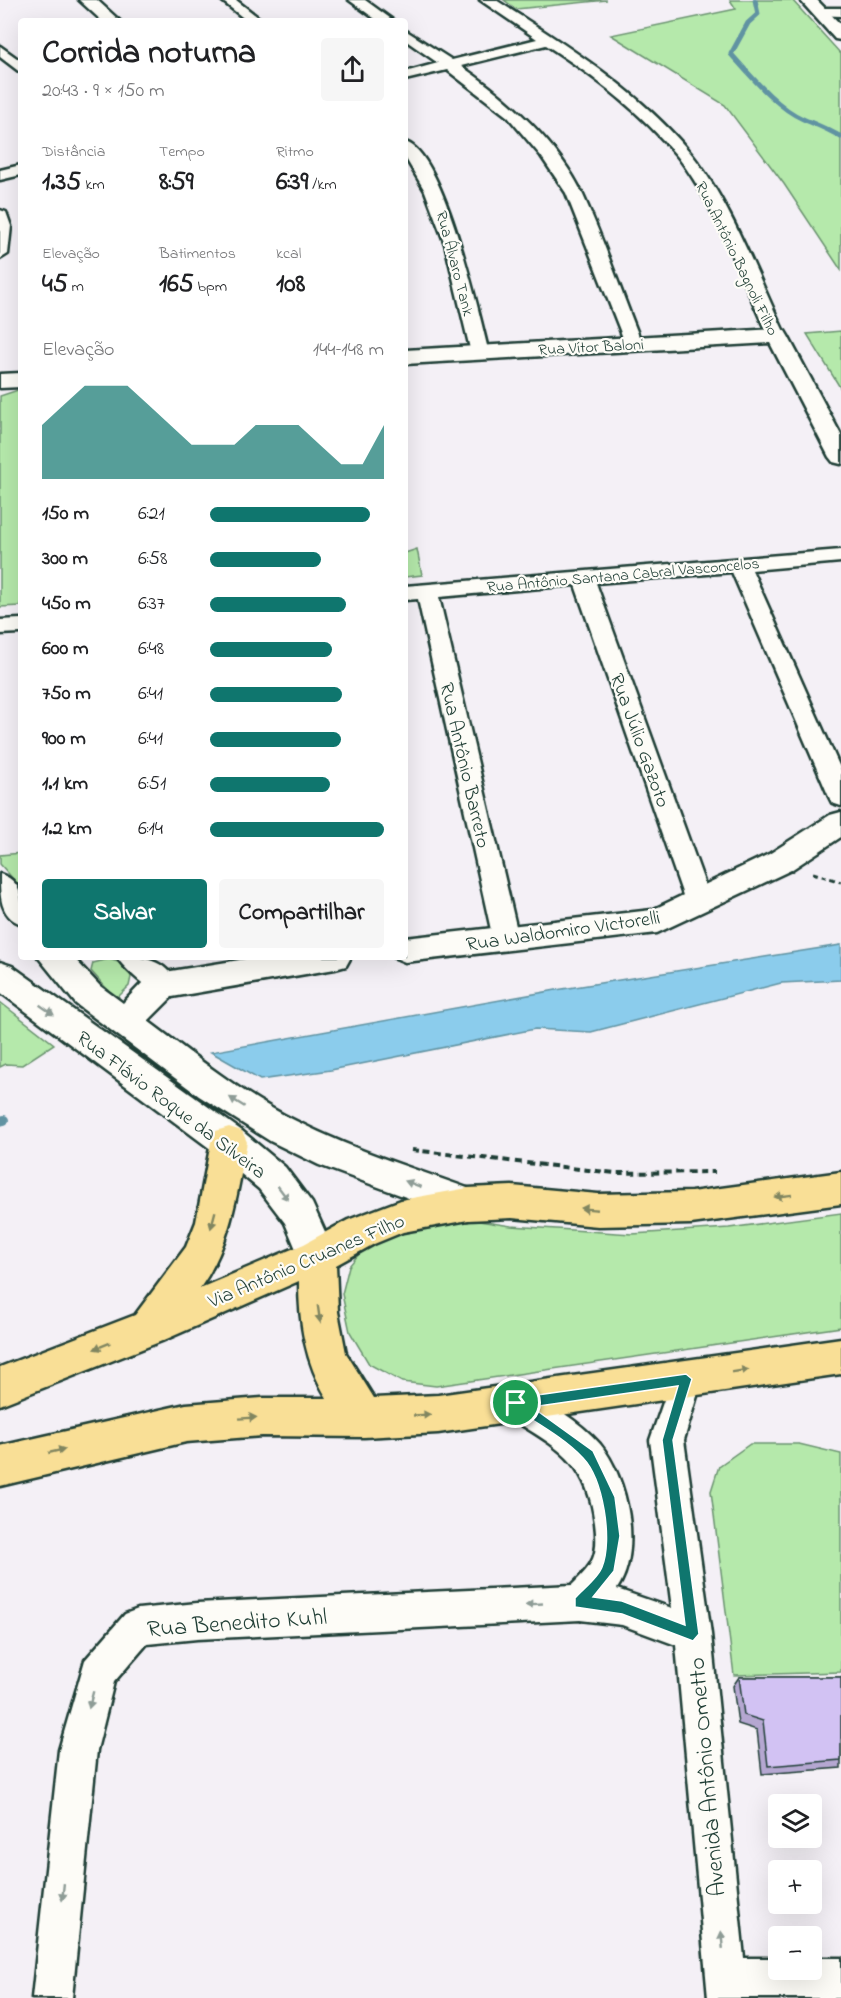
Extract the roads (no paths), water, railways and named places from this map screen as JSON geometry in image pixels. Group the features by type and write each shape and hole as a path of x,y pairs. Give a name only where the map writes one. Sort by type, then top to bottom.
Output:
{"main road":[{"path":"148,1328 201,1256 214,1222 229,1142"},
{"name":"Via Antônio Cruanes Filho","path":"0,1386 148,1328 317,1256 361,1232 401,1216 468,1204 512,1202 598,1210 691,1208 841,1188"},
{"path":"317,1256 318,1301 323,1340 331,1368 364,1418"},
{"path":"0,1466 186,1423 262,1417 364,1418 438,1414 841,1356"}],"street":[{"path":"87,0 108,18"},
{"path":"228,0 252,18"},
{"path":"357,0 383,18"},
{"name":"Rua Antônio Bagnoli Filho","path":"487,0 598,73 629,99 684,155 710,194 777,336 841,457"},
{"path":"814,6 841,12"},
{"path":"814,6 841,35"},
{"path":"408,36 513,114 547,153 574,192 633,344"},
{"path":"408,75 550,40"},
{"path":"0,50 18,66"},
{"name":"Rua Álvaro Tank","path":"408,150 416,159 441,207 480,352"},
{"path":"0,175 18,171"},
{"path":"0,214 3,226 0,254"},
{"name":"Rua Vítor Baloni","path":"408,357 777,336"},
{"path":"0,381 18,380"},
{"name":"Rua Antônio Santana Cabral Vasconcelos","path":"416,592 841,556"},
{"path":"739,564 841,797"},
{"name":"Rua Júlio Gazoto","path":"584,578 698,901"},
{"name":"Rua Antônio Barreto","path":"416,592 506,939"},
{"path":"0,627 18,626"},
{"name":"Rua Waldomiro Victorelli","path":"408,950 657,921 780,862 841,823"},
{"path":"0,886 18,908"},
{"name":"Rua Flávio Roque da Silveira","path":"65,960 88,995 211,1086 282,1131 332,1154 468,1204"},
{"path":"134,960 165,985"},
{"path":"126,1022 155,991 165,985 313,960"},
{"name":"Rua Flávio Roque da Silveira","path":"0,975 229,1142 272,1178 299,1214 317,1256"},
{"name":"Avenida Antônio Ometto","path":"686,1379 668,1440 693,1634 727,1988"},
{"path":"516,1403 560,1432 589,1455 608,1497 614,1536 608,1571 580,1602"},
{"name":"Rua Benedito Kuhl","path":"51,1998 78,1750 98,1673 138,1627 197,1621 580,1602 622,1607 693,1634"},
{"path":"727,1988 841,1977"}],"water":[{"path":"841,945 841,980 781,983 591,1032 535,1029 331,1070 260,1080 211,1052 556,990"}],"waterway":[{"path":"755,0 758,14 748,23 731,54 783,107 841,137"},
{"path":"0,1121 4,1120"}]}
